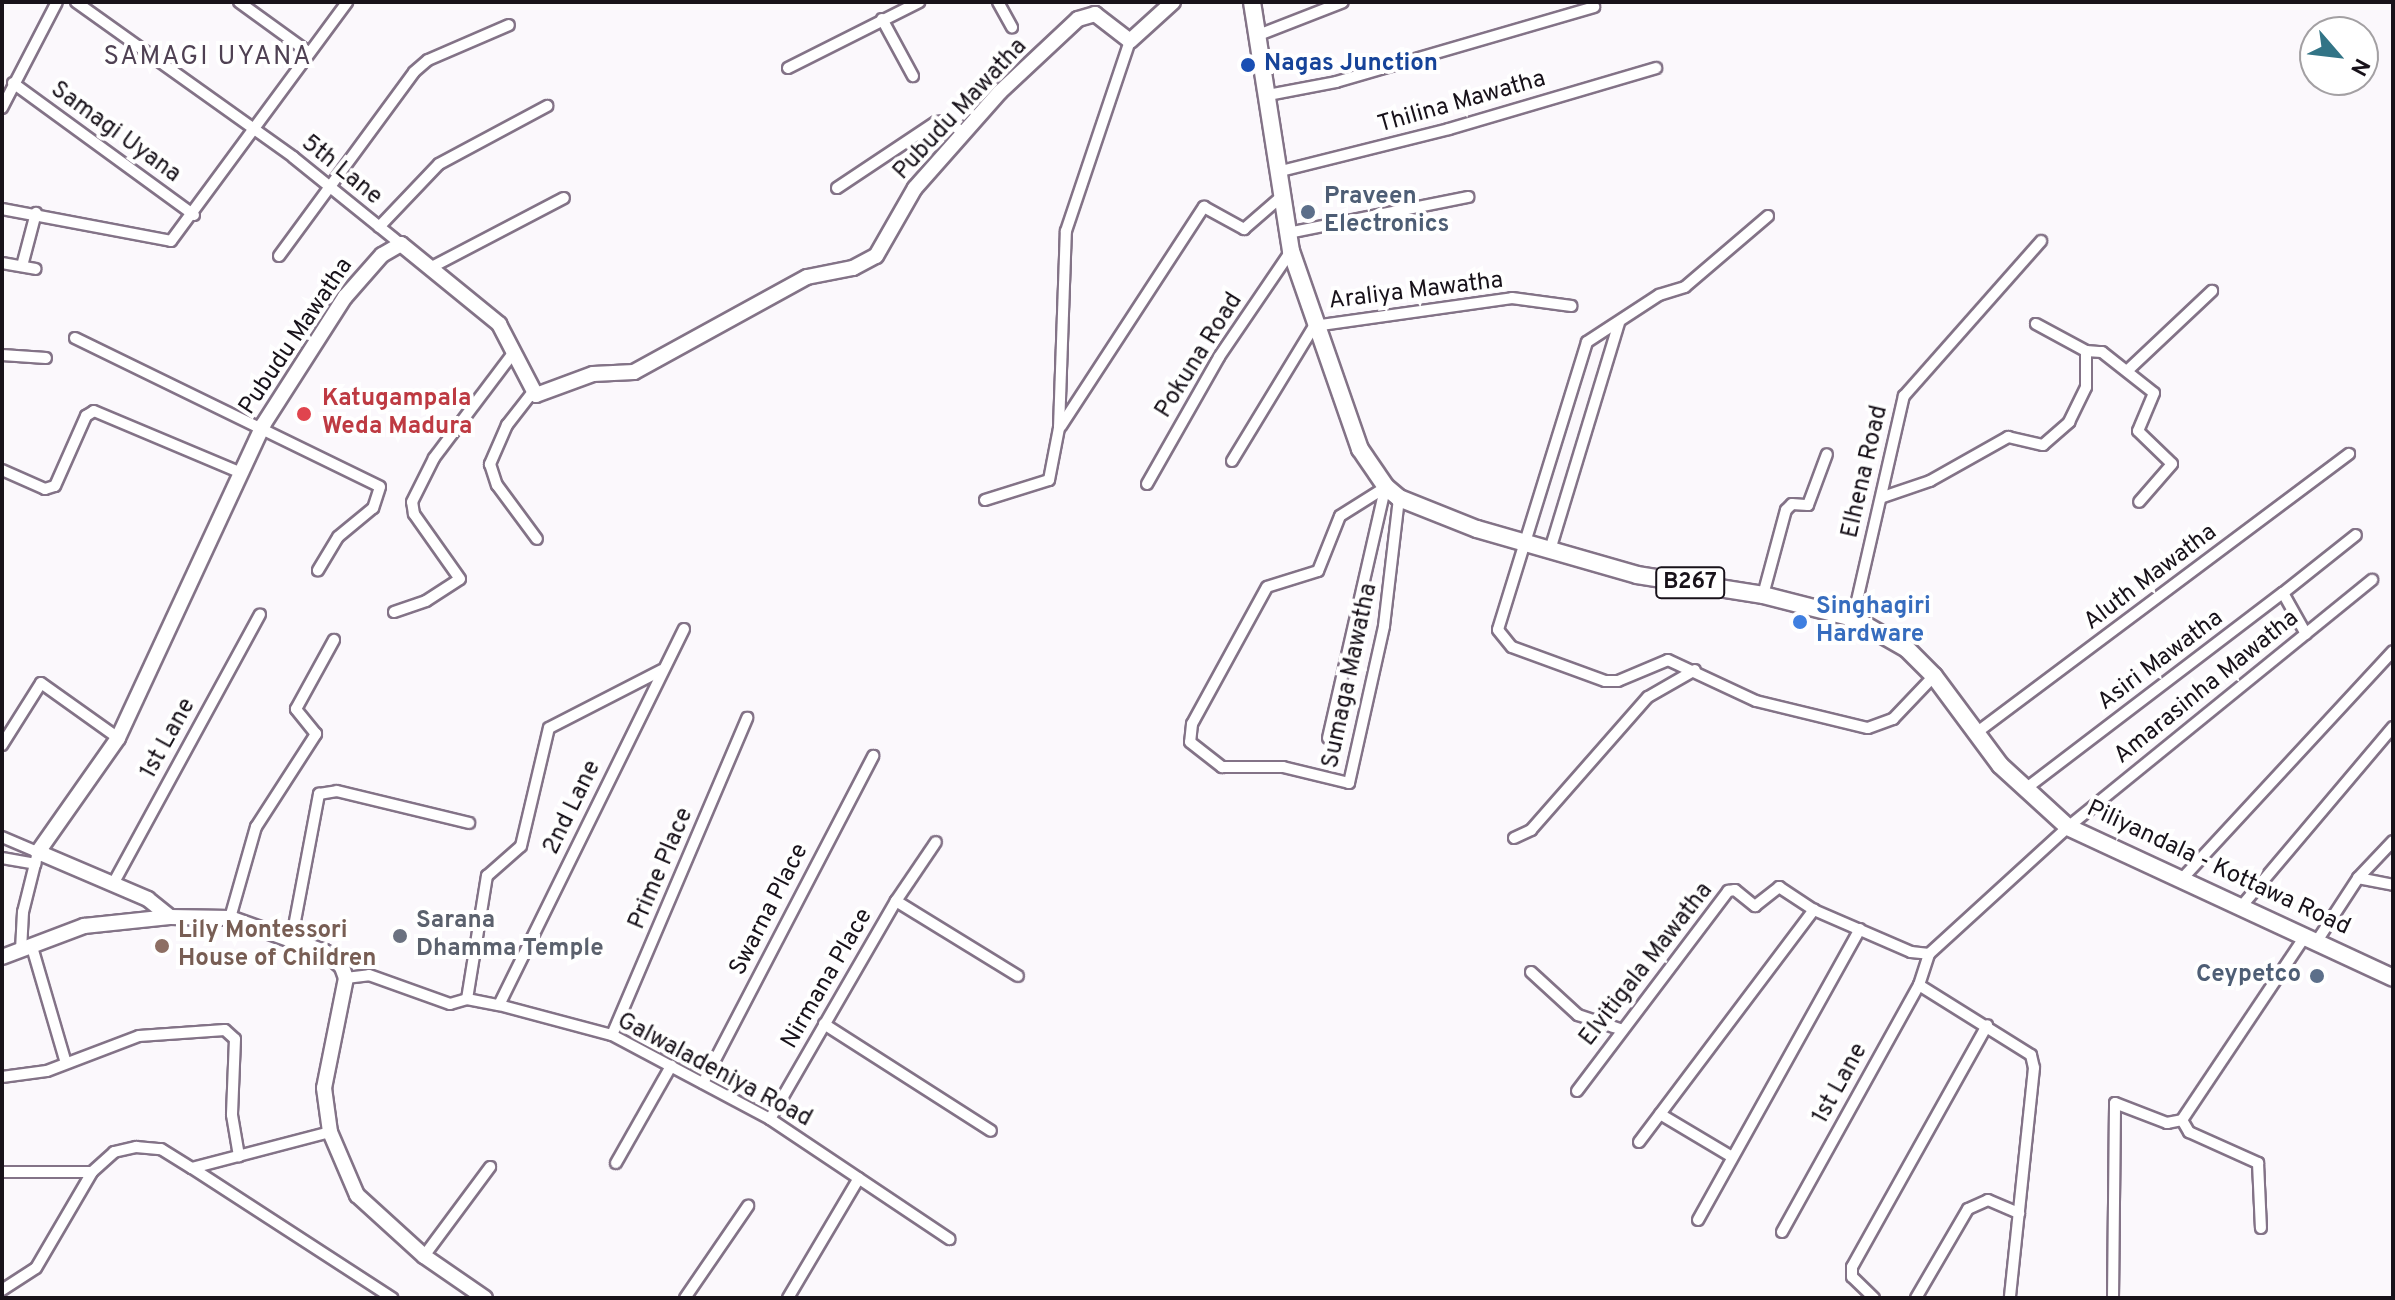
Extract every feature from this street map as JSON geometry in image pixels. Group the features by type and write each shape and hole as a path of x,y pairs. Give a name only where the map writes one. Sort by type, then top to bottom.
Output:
{"main road":[{"path":"1252,2 1291,251 1314,326 1360,449 1390,491"},
{"name":"Piliyandala - Kottawa Road","path":"1390,491 1524,543 1637,575 1763,595 1853,618 1907,649 1934,676 2024,790 2068,827 2179,883 2311,938 2393,978"}],"street":[{"name":"Samagi Uyana","path":"2,108 57,2"},
{"path":"76,2 255,131"},
{"path":"239,2 308,52"},
{"name":"Samagi Uyana","path":"2,209 36,213 164,243 194,215 308,52 347,2"},
{"path":"788,68 919,2"},
{"path":"998,2 1012,27"},
{"path":"985,500 1049,480 1059,428 1066,231 1130,41 1173,2"},
{"path":"1256,36 1343,2"},
{"path":"1268,95 1336,82 1594,7"},
{"name":"Pubudu Mawatha","path":"532,393 545,395 593,374 645,368 807,277 853,268 876,256 915,188 964,133 1073,24 1092,8 1130,41"},
{"path":"882,19 913,76"},
{"path":"279,256 414,72 428,60 509,25"},
{"name":"Thilina Mawatha","path":"1277,172 1449,129 1656,68"},
{"name":"Samagi Uyana","path":"13,83 194,215"},
{"path":"379,227 439,164 547,106"},
{"path":"837,188 936,122 947,121 964,133"},
{"name":"5th Lane","path":"255,131 401,244"},
{"path":"1059,428 1204,207 1244,229 1282,196"},
{"path":"1288,233 1468,197"},
{"path":"430,268 564,198"},
{"path":"22,266 36,213"},
{"path":"1768,216 1701,276 1638,307 1619,323 1592,335 1583,351 1498,623 1501,638 1512,647 1611,682 1668,660 1756,701 1868,728 1893,719 1934,676"},
{"name":"Elhena Road","path":"1853,618 1904,396 2041,241"},
{"path":"401,244 499,324 532,393 507,425 490,464 497,485 537,539"},
{"name":"Pubudu Mawatha","path":"36,858 118,738 263,425 365,271 401,244"},
{"name":"Pokuna Road","path":"1147,484 1219,357 1291,251"},
{"path":"2,263 35,269"},
{"path":"2127,371 2212,291"},
{"name":"Araliya Mawatha","path":"1314,326 1512,298 1571,306"},
{"path":"1550,550 1619,323"},
{"path":"2036,324 2086,351 2102,352 2154,393 2138,431 2172,464 2139,502"},
{"path":"1232,461 1314,326"},
{"path":"75,338 263,425 380,487 373,508 338,537 318,570"},
{"path":"1883,497 1930,481 2008,437 2050,442 2078,410 2086,387 2086,351"},
{"path":"394,612 426,601 460,579 414,514 412,502 434,458 513,353"},
{"path":"2,355 46,358"},
{"path":"2,470 45,489 55,486 86,416 94,411 239,472"},
{"path":"1763,595 1786,510 1792,504 1808,505 1827,454"},
{"name":"Aluth Mawatha","path":"1976,733 2349,454"},
{"path":"1328,738 1390,491"},
{"name":"Sumaga Mawatha","path":"1390,491 1398,539 1384,626 1349,783 1283,767 1222,767 1190,742 1192,724 1267,587 1318,571 1340,516 1390,491"},
{"name":"Asiri Mawatha","path":"2024,790 2356,535"},
{"name":"Amarasinha Mawatha","path":"2068,827 2372,580"},
{"path":"2283,593 2306,634"},
{"name":"1st Lane","path":"113,884 260,614"},
{"name":"2nd Lane","path":"499,1005 684,629"},
{"path":"230,918 256,827 316,734 296,709 334,640"},
{"path":"2179,883 2393,651"},
{"path":"467,999 487,876 521,846 549,728 662,670"},
{"path":"1514,838 1539,822 1612,733 1648,697 1695,670"},
{"path":"2,745 41,683 118,738"},
{"name":"Prime Place","path":"612,1035 747,718"},
{"path":"2240,908 2393,727"},
{"name":"Swarna Place","path":"703,1083 873,756"},
{"path":"292,937 319,794 337,791 469,823"},
{"path":"1929,954 2068,827"},
{"path":"2,837 36,858 148,899 170,917"},
{"path":"2113,1298 2112,1109 2120,1101 2167,1123 2182,1120 2311,938 2358,878 2393,841"},
{"path":"896,901 936,842"},
{"path":"2,858 36,858"},
{"path":"36,858 27,949 66,1063"},
{"path":"2358,878 2393,885"},
{"name":"Elvitigala Mawatha","path":"1577,1091 1620,1029 1728,891 1735,890 1755,906 1779,887 1814,910 1911,952 1929,954"},
{"name":"Nirmana Place","path":"770,1119 896,901 1018,976"},
{"path":"1639,1142 1814,910"},
{"path":"2,957 84,926 170,917 230,918 292,937 325,952 342,967 346,978 324,1088 330,1132 357,1195 424,1256 485,1298"},
{"path":"1698,1220 1860,929"},
{"name":"1st Lane","path":"1782,1232 1919,985 1929,954"},
{"path":"1531,972 1578,1015 1620,1029"},
{"name":"Galwaladeniya Road","path":"346,978 369,975 396,980 450,1004 467,999 499,1005 612,1035 770,1119 949,1239"},
{"path":"1919,985 2024,1047 2034,1068 2010,1298"},
{"path":"824,1024 991,1131"},
{"path":"1874,1298 1857,1285 1852,1267 1987,1025"},
{"path":"2,1077 66,1063 139,1036 230,1033 235,1039 232,1115 239,1156"},
{"path":"616,1163 671,1066"},
{"path":"1660,1114 1732,1157"},
{"path":"2182,1120 2189,1132 2258,1163 2261,1228"},
{"path":"192,1168 330,1132"},
{"path":"2,1290 36,1268 92,1172 114,1152 136,1147 161,1149 392,1298"},
{"path":"424,1256 490,1167"},
{"path":"2,1172 92,1172"},
{"path":"788,1298 859,1178"},
{"path":"1916,1298 1968,1209 1988,1200 2019,1213"},
{"path":"685,1298 748,1206"}],"place":[{"name":"Nagas Junction","path":"1248,65"},
{"name":"Praveen Electronics","path":"1308,212"},
{"name":"Katugampala Weda Madura","path":"304,414"},
{"name":"Singhagiri Hardware","path":"1800,622"},
{"name":"Sarana Dhamma Temple","path":"400,936"},
{"name":"Lily Montessori House of Children","path":"162,946"},
{"name":"Ceypetco","path":"2317,976"}],"district":[{"name":"SAMAGI UYANA","path":"208,58"}]}
